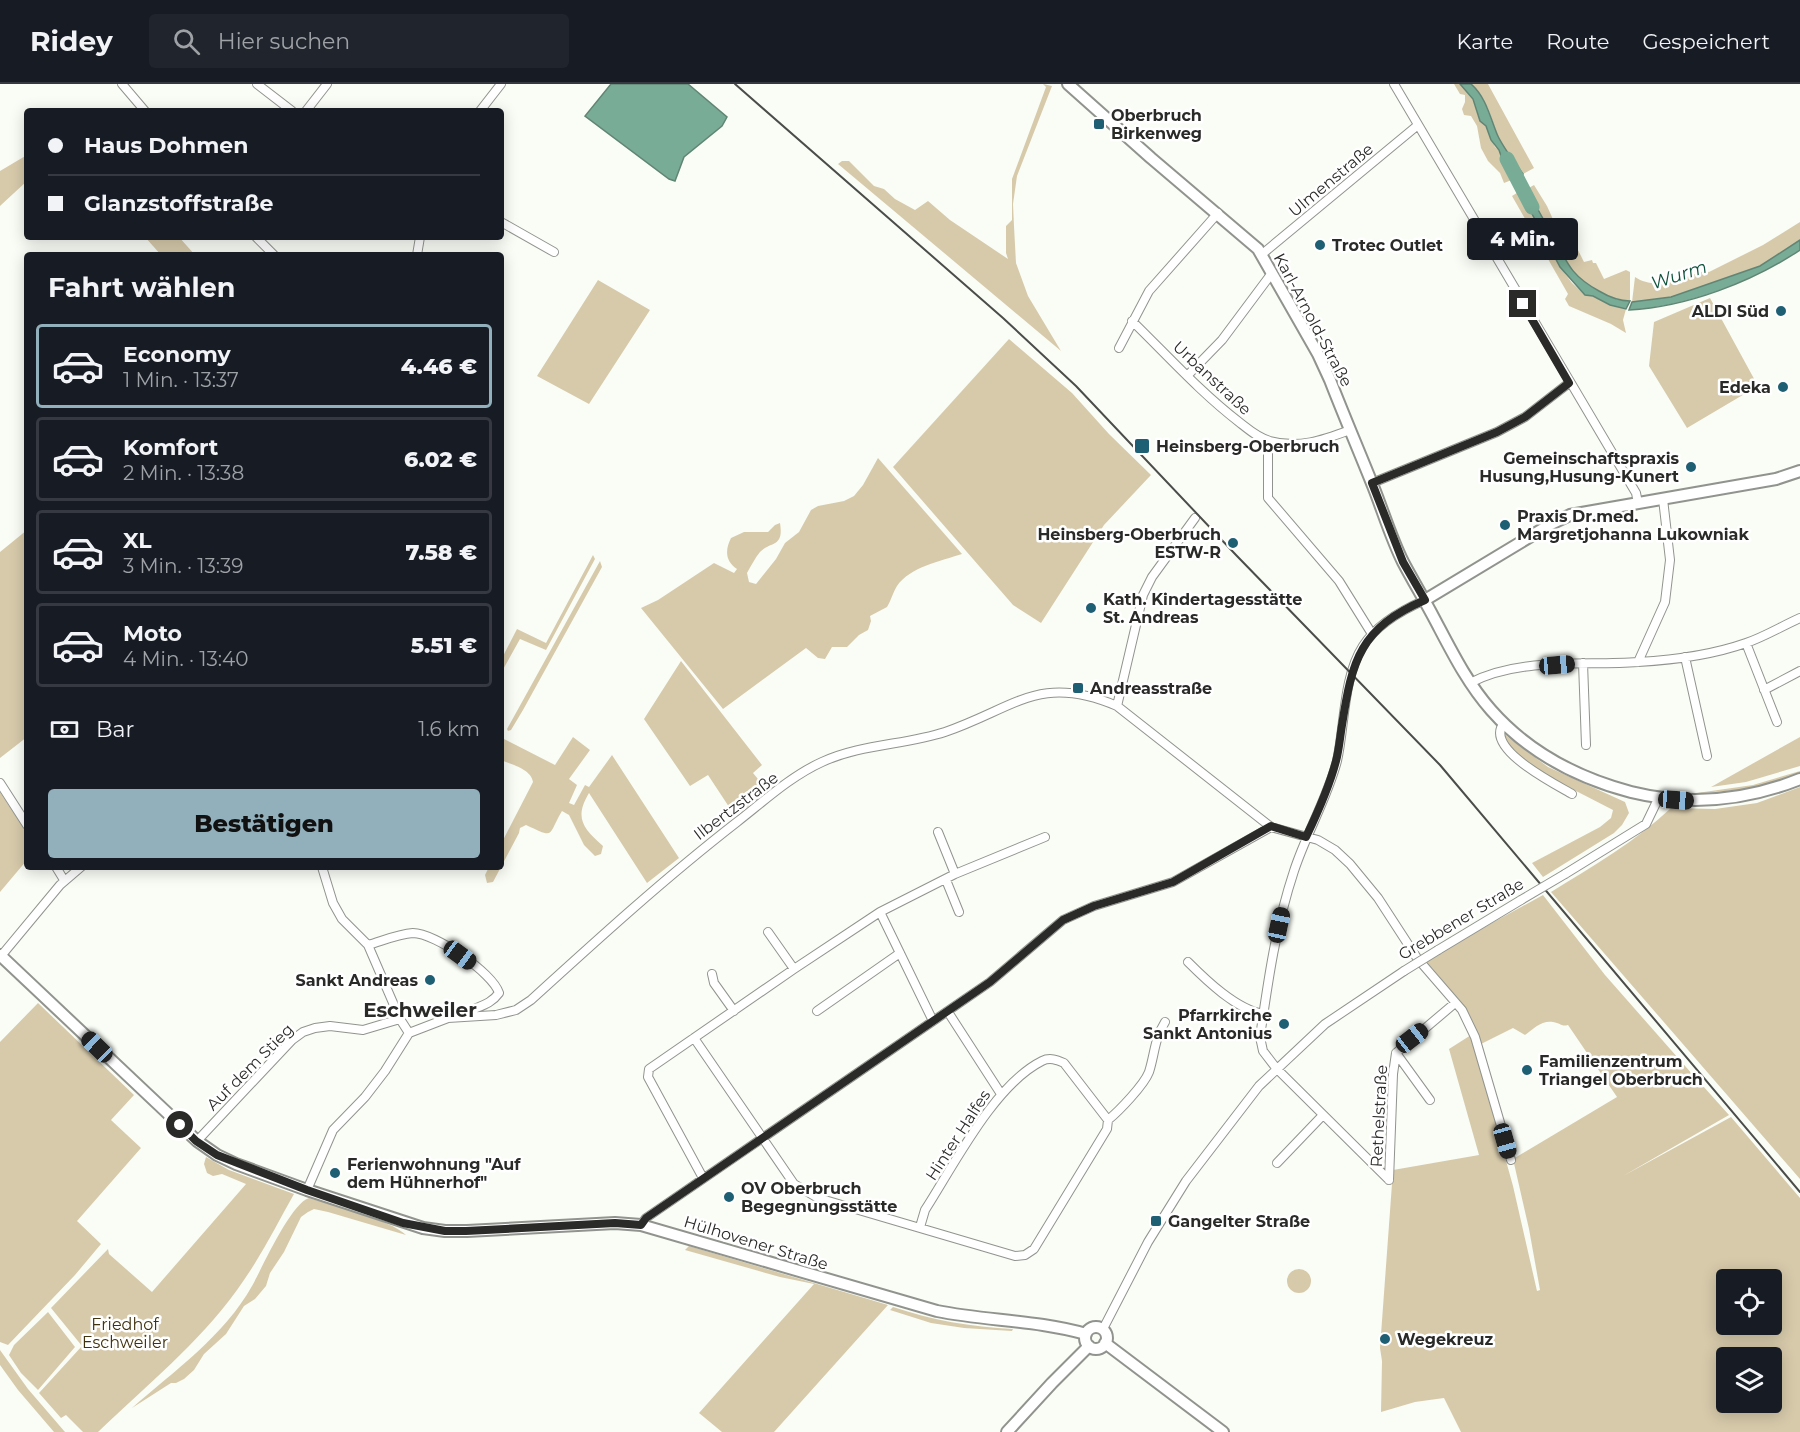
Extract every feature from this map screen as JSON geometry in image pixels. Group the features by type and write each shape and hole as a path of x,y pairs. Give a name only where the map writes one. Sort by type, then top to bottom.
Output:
{"main road":[{"name":"Karl-Arnold-Straße","path":"1068,84 1151,158 1218,213 1261,255 1318,354 1403,562 1470,683 1504,723 1534,749 1557,764 1613,787 1658,799 1693,801 1731,798 1762,792 1800,779"},
{"path":"1425,600 1551,524 1570,515 1776,479 1800,471"},
{"name":"Hülhovener Straße","path":"1,955 196,1141 217,1155 307,1190 403,1223 445,1231 615,1223 641,1225 937,1311 972,1318 1048,1325 1086,1334"},
{"path":"1093,1327 1103,1329 1107,1336 1105,1343 1098,1349 1089,1346 1085,1341 1086,1334 1093,1327"},
{"path":"1105,1343 1223,1432"},
{"path":"1007,1432 1089,1346"}],"street":[{"path":"122,84 142,108"},
{"path":"257,84 288,108"},
{"path":"308,108 327,84"},
{"path":"482,108 501,84"},
{"path":"1394,84 1636,493 1638,503"},
{"name":"Ulmenstraße","path":"1261,255 1418,125"},
{"path":"1119,348 1149,291 1218,213"},
{"path":"504,224 554,252"},
{"path":"259,240 271,252"},
{"path":"1187,376 1222,340 1272,273"},
{"name":"Urbanstraße","path":"1132,321 1215,404 1268,441 1313,443 1350,430"},
{"path":"1372,483 1497,432 1525,417 1569,383"},
{"path":"1268,441 1268,498 1339,581 1372,634"},
{"path":"1638,662 1665,602 1670,560 1664,499"},
{"path":"1117,706 1143,595 1152,577 1194,518"},
{"path":"1277,1164 1323,1115 1276,1068 1263,1051 1260,1037 1285,901 1306,837 1327,793 1337,759 1356,660 1362,647 1386,622 1425,600"},
{"path":"1470,683 1488,674 1520,668 1638,662 1685,657 1746,643 1800,618"},
{"path":"1746,643 1777,723"},
{"path":"1685,657 1707,756"},
{"path":"1583,663 1586,745"},
{"path":"1764,690 1800,671"},
{"name":"Ilbertzstraße","path":"409,1033 431,1023 516,1010 531,1000 677,868 791,782 819,764 861,749 923,739 1042,693 1059,691 1077,693 1098,697 1117,706 1271,826"},
{"path":"1504,723 1499,728 1498,734 1510,752 1521,762 1572,794"},
{"path":"0,783 24,820"},
{"name":"Grebbener Straße","path":"1103,1329 1148,1242 1186,1181 1237,1113 1276,1068 1325,1024 1404,971 1646,824 1658,799"},
{"path":"641,1225 646,1218 703,1178 990,982 1063,920 1094,906 1173,882 1271,826 1318,840 1335,850 1350,864 1378,898 1417,958 1462,1010 1475,1037 1511,1160"},
{"path":"938,832 955,874"},
{"path":"703,1178 648,1077 649,1069 880,912 955,874 1045,837"},
{"path":"58,870 64,880"},
{"path":"1,955 64,880 77,870"},
{"path":"307,1190 333,1131 372,1088 409,1033 400,1019 368,945 342,919 333,903 323,870"},
{"path":"946,880 959,912"},
{"path":"880,912 933,1021"},
{"path":"768,932 794,969"},
{"path":"368,945 399,935 414,933 442,942 478,968 497,986 499,993 492,1002 471,1009 460,1017"},
{"path":"817,1011 900,953"},
{"path":"1188,962 1219,991 1252,1012 1263,1014"},
{"path":"712,974 714,983 734,1011"},
{"path":"1430,1100 1396,1053 1455,1003"},
{"path":"948,1012 1001,1094"},
{"name":"Auf dem Stieg","path":"196,1141 292,1040 303,1032 330,1026 363,1030 400,1019"},
{"path":"694,1038 794,1184 804,1192 1015,1256 1025,1255 1034,1249 1107,1129 1108,1120 1119,1111 1148,1075 1157,1034 1165,1022"},
{"name":"Rethelstraße","path":"1323,1115 1389,1180 1393,1074 1396,1053"},
{"name":"Hinter Halfes","path":"920,1227 926,1210 987,1112 1016,1080 1043,1060 1054,1059 1064,1063 1108,1120"}],"green space":[{"path":"1043,84 1052,86 1017,176 1013,204 1016,263 1028,296 1061,351 838,164 842,161 849,161 874,186 884,189 895,199 915,210 928,201 950,220 1008,259 1006,226 1012,220 1012,179 1046,87"},
{"path":"1454,84 1460,84 1473,99 1478,116 1486,125 1495,147 1499,150 1514,179 1504,183 1500,173 1488,161 1481,148 1477,126 1471,116 1464,115 1462,109 1465,95 1460,94"},
{"path":"1471,84 1488,84 1534,168 1523,174 1497,134 1484,101"},
{"path":"24,157 24,184 0,206 0,171"},
{"path":"1534,185 1547,206 1565,246 1574,242 1584,262 1592,260 1596,263 1604,279 1626,270 1630,272 1630,301 1598,292 1583,283 1572,272 1527,189"},
{"path":"1520,191 1560,267 1572,283 1585,295 1626,309 1623,320 1626,333 1569,306 1565,299 1568,294 1512,196"},
{"path":"1800,222 1800,240 1760,266 1671,297 1632,302 1635,277 1643,281 1660,283 1678,280 1704,271 1709,272 1763,245"},
{"path":"148,240 182,240 192,252 158,252"},
{"path":"598,280 650,310 589,404 537,376"},
{"path":"1710,298 1758,386 1687,428 1649,366 1654,322"},
{"path":"1009,339 1072,393 1109,434 1151,475 1104,525 1041,623 1013,605 893,467"},
{"path":"878,458 962,554 927,565 903,579 887,607 870,616 868,630 847,647 832,647 825,659 818,658 806,648 723,709 641,608 658,600 714,563 734,573 737,569 727,555 731,538 744,532 768,532 780,523 780,537 776,543 760,552 747,573 749,582 756,584 776,559 785,543 799,532 811,510 854,496"},
{"path":"24,532 24,739 0,758 0,552"},
{"path":"593,555 595,559 546,650 520,639 504,668 504,654 517,629 546,643"},
{"path":"600,561 602,567 523,710 511,730 508,731 507,729"},
{"path":"681,661 762,765 753,773 768,791 735,816 708,775 690,786 644,719"},
{"path":"1504,734 1548,767 1625,802 1629,813 1622,825 1614,833 1543,877 1532,863 1600,827 1611,818 1613,810 1543,774 1518,756 1503,737"},
{"path":"573,737 590,750 569,779 577,785 569,803 574,805 585,785 589,787 612,755 679,858 647,883 589,793 582,809 583,822 590,834 603,846 601,854 595,856 584,845 569,815 562,811 550,833 526,825 520,828 504,861 504,838 533,782 525,771 504,761 504,739 555,765"},
{"path":"1800,737 1800,766 1746,782 1711,787"},
{"path":"1800,771 1800,774 1749,789 1690,794 1753,785"},
{"path":"1800,787 1800,1179 1551,892 1628,843 1671,808 1715,809 1757,803"},
{"path":"0,792 24,828 24,864 0,892"},
{"path":"488,870 499,870 493,882 487,883 485,875"},
{"path":"1543,895 1605,975 1693,1075 1674,1087 1694,1076 1729,1115 1623,1176 1731,1117 1800,1198 1800,1432 1461,1432 1444,1398 1415,1402 1381,1412 1380,1348 1393,1170 1479,1155 1449,1049 1471,1035 1513,1186 1537,1291 1540,1290 1529,1229 1513,1159 1617,1097 1568,1025 1545,1022 1525,1035 1513,1028 1481,1044 1460,1001 1425,960"},
{"path":"38,1003 134,1095 111,1120 141,1148 77,1221 101,1244 75,1275 8,1345 0,1342 0,1042"},
{"name":"Friedhof Eschweiler","path":"206,1157 229,1170 294,1194 245,1279 222,1310 171,1364 98,1432 83,1432 66,1415 61,1418 39,1393 82,1346 51,1308 108,1249 109,1254 152,1292 246,1184 222,1174 213,1176 207,1173 204,1164"},
{"path":"309,1198 375,1219 406,1235 328,1212 314,1209 308,1212 301,1217 284,1252 270,1273 266,1286 255,1299 244,1306 226,1334 204,1354 194,1370 184,1379 171,1383 132,1408 197,1352 227,1321 252,1286 294,1211"},
{"path":"689,1246 888,1305 774,1432 722,1432 699,1413 814,1284 780,1277 685,1250"},
{"path":"1299,1269 1308,1272 1311,1281 1308,1290 1299,1293 1290,1290 1287,1281 1290,1272"},
{"path":"893,1307 952,1322 1013,1329 1012,1331 964,1328 931,1323 890,1310"},
{"path":"48,1312 75,1347 38,1390 21,1373 9,1355 14,1345"},
{"path":"0,1350 28,1389 65,1432 54,1432 18,1390 0,1365"}],"shaded area":[{"path":"611,84 688,84 727,117 722,126 684,157 675,181 669,179 585,116"},
{"path":"1460,84 1471,84 1476,89 1487,108 1499,139 1523,174 1514,179 1513,174 1506,170 1499,150 1491,140 1486,126 1480,121 1473,99"},
{"path":"1527,189 1572,269 1590,286 1610,297 1630,301 1626,309 1585,295 1560,267 1520,191"},
{"path":"1800,240 1800,250 1740,282 1673,304 1629,310 1632,302 1671,297 1760,266"}],"waterway":[{"name":"Wurm","path":"1507,159 1532,207"}],"railway":[{"path":"735,84 1003,318 1076,386 1440,765 1800,1192"}],"place":[{"name":"Oberbruch Birkenweg","path":"1099,124"},
{"name":"Trotec Outlet","path":"1320,245"},
{"name":"ALDI Süd","path":"1781,311"},
{"name":"Edeka","path":"1783,387"},
{"name":"Heinsberg-Oberbruch","path":"1142,446"},
{"name":"Gemeinschaftspraxis Husung,Husung-Kunert","path":"1691,467"},
{"name":"Praxis Dr.med. Margretjohanna Lukowniak","path":"1505,525"},
{"name":"Heinsberg-Oberbruch ESTW-R","path":"1233,543"},
{"name":"Kath. Kindertagesstätte St. Andreas","path":"1091,608"},
{"name":"Andreasstraße","path":"1078,688"},
{"name":"Sankt Andreas","path":"430,980"},
{"name":"Pfarrkirche Sankt Antonius","path":"1284,1024"},
{"name":"Familienzentrum Triangel Oberbruch","path":"1527,1070"},
{"name":"Ferienwohnung \"Auf dem Hühnerhof\"","path":"335,1173"},
{"name":"OV Oberbruch Begegnungsstätte","path":"729,1197"},
{"name":"Gangelter Straße","path":"1156,1221"},
{"name":"Wegekreuz","path":"1385,1339"}],"district":[{"name":"Eschweiler","path":"420,1010"}],"route":[{"path":"180,1125 196,1141 236,1164 423,1228 466,1231 615,1223 641,1225 646,1218 703,1178 990,982 1063,920 1094,906 1173,882 1271,826 1306,837 1327,793 1337,759 1350,683 1362,647 1386,622 1425,600 1403,562 1372,483 1497,432 1525,417 1569,383 1523,304"}]}
